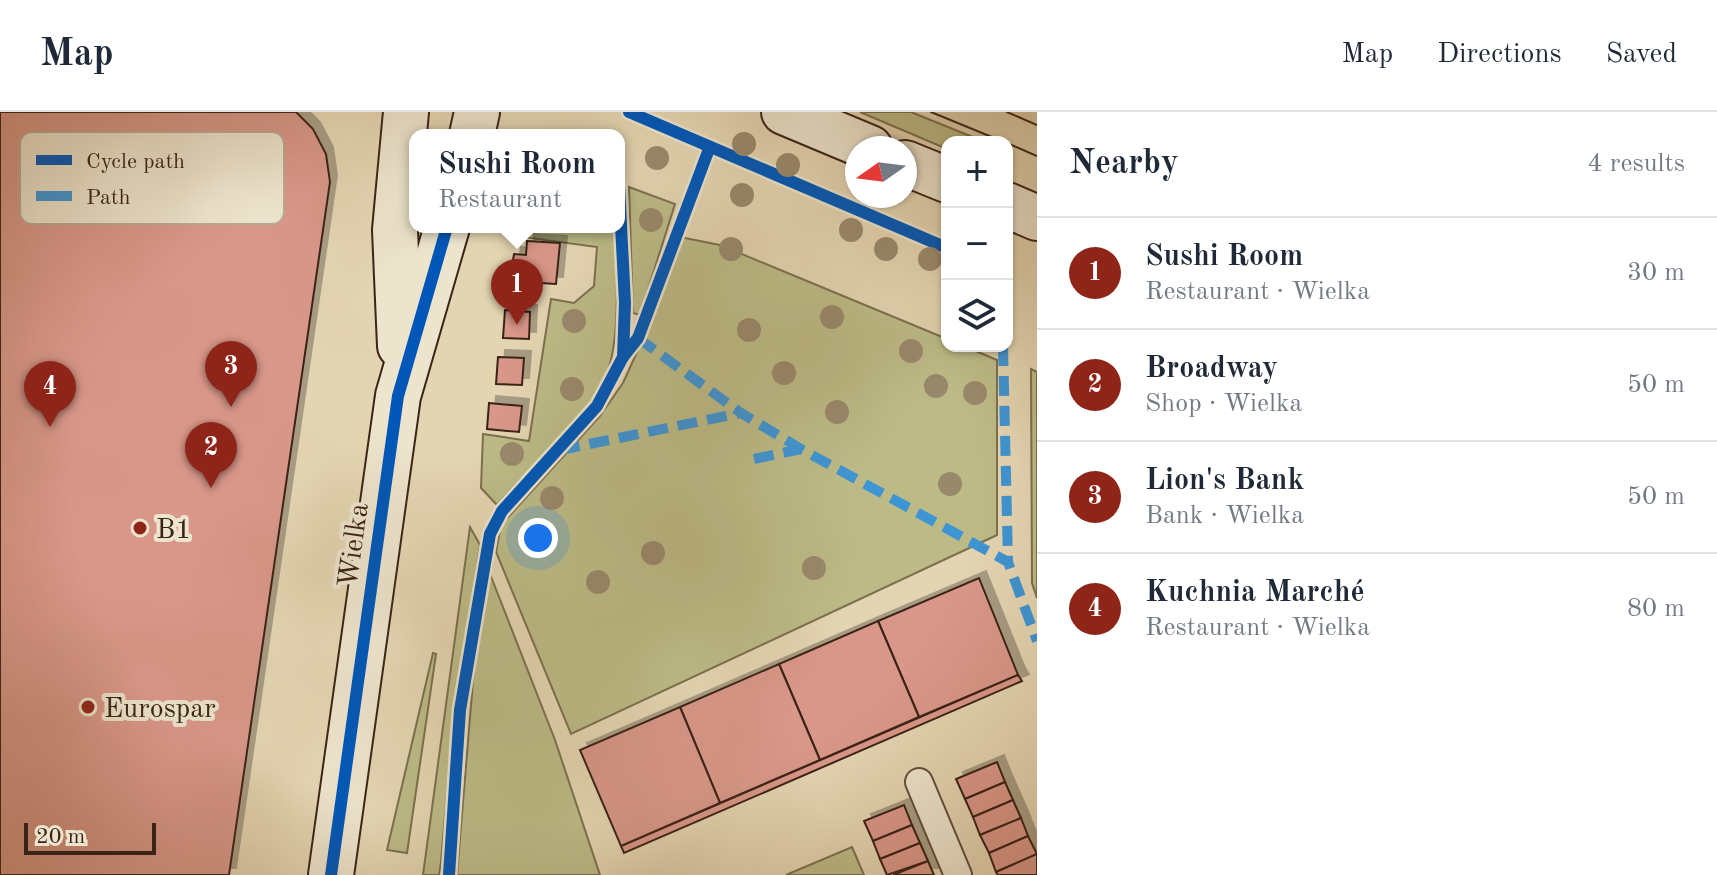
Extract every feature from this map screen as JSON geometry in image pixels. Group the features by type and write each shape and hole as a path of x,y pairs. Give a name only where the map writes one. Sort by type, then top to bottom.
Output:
{"street":[{"name":"Wielka","path":"401,376 395,230 406,112"},
{"path":"784,112 845,138"},
{"path":"917,168 941,178"},
{"path":"1013,208 1037,218"},
{"name":"Wielka","path":"331,875 401,376 445,233"}],"lane":[{"path":"919,782 958,875"}],"shaded area":[{"path":"860,112 911,112 970,136 941,136 941,146"},
{"path":"629,187 675,204 640,315 633,313"},
{"path":"524,233 615,233 616,329 609,369 593,400 497,505 481,488 483,434 529,441 551,299 574,303 594,286 597,247 523,237"},
{"path":"680,237 720,245 941,337 941,352 978,352 997,360 997,535 571,734 496,552 501,525 599,417 623,383 654,315"},
{"path":"1031,369 1037,372 1037,598 1032,583"},
{"path":"470,527 480,545 454,711 441,862 439,875 423,875"},
{"path":"490,574 555,740 600,875 457,875 475,657"},
{"path":"433,653 436,654 407,853 387,850"},
{"path":"852,847 864,875 786,875"}],"building":[{"name":"B1","path":"0,112 296,112 313,129 326,154 330,182 229,875 0,875"},
{"path":"527,241 560,243 556,284 524,282 525,268 512,267 514,254 526,255"},
{"path":"505,310 530,312 529,339 503,338"},
{"path":"498,357 524,358 522,385 496,384"},
{"path":"489,403 522,406 519,432 487,429"},
{"path":"979,578 1018,675 919,717 878,621"},
{"path":"878,621 919,717 820,760 779,664"},
{"path":"779,664 820,760 720,803 680,707"},
{"path":"1018,675 1022,681 624,853 621,846"},
{"path":"680,707 720,803 621,846 580,750"},
{"path":"997,762 1005,782 965,799 956,779"},
{"path":"1005,782 1013,800 973,817 965,799"},
{"path":"1013,800 1021,818 980,835 973,817"},
{"path":"904,805 912,825 873,841 864,821"},
{"path":"1021,818 1028,836 989,853 980,835"},
{"path":"912,825 920,843 880,859 873,841"},
{"path":"1028,836 1037,854 996,872 989,853"},
{"path":"920,843 928,861 887,875 880,859"},
{"path":"1037,854 1037,875 998,875 996,872"},
{"path":"928,861 934,875 893,875"}],"tram line":[{"path":"931,112 989,136"},
{"path":"1007,112 1037,125"},
{"path":"1013,146 1037,156"}],"marked path":[{"path":"638,338 741,413 1008,562 1037,641"},
{"path":"1003,352 1008,562"},
{"path":"560,450 741,413"},
{"path":"754,459 801,449"}],"cycle path":[{"path":"629,112 941,245"},
{"path":"623,357 638,338 709,149"},
{"path":"331,875 398,396 445,233"},
{"path":"449,875 460,710 490,534 502,511 597,406 623,357 625,303 621,233"}],"place":[{"name":"Sushi Room","path":"517,325"},
{"name":"Lion's Bank","path":"231,407"},
{"name":"Kuchnia Marché","path":"50,427"},
{"name":"Broadway","path":"211,488"},
{"name":"B1","path":"140,528"},
{"name":"Eurospar","path":"88,707"}]}
